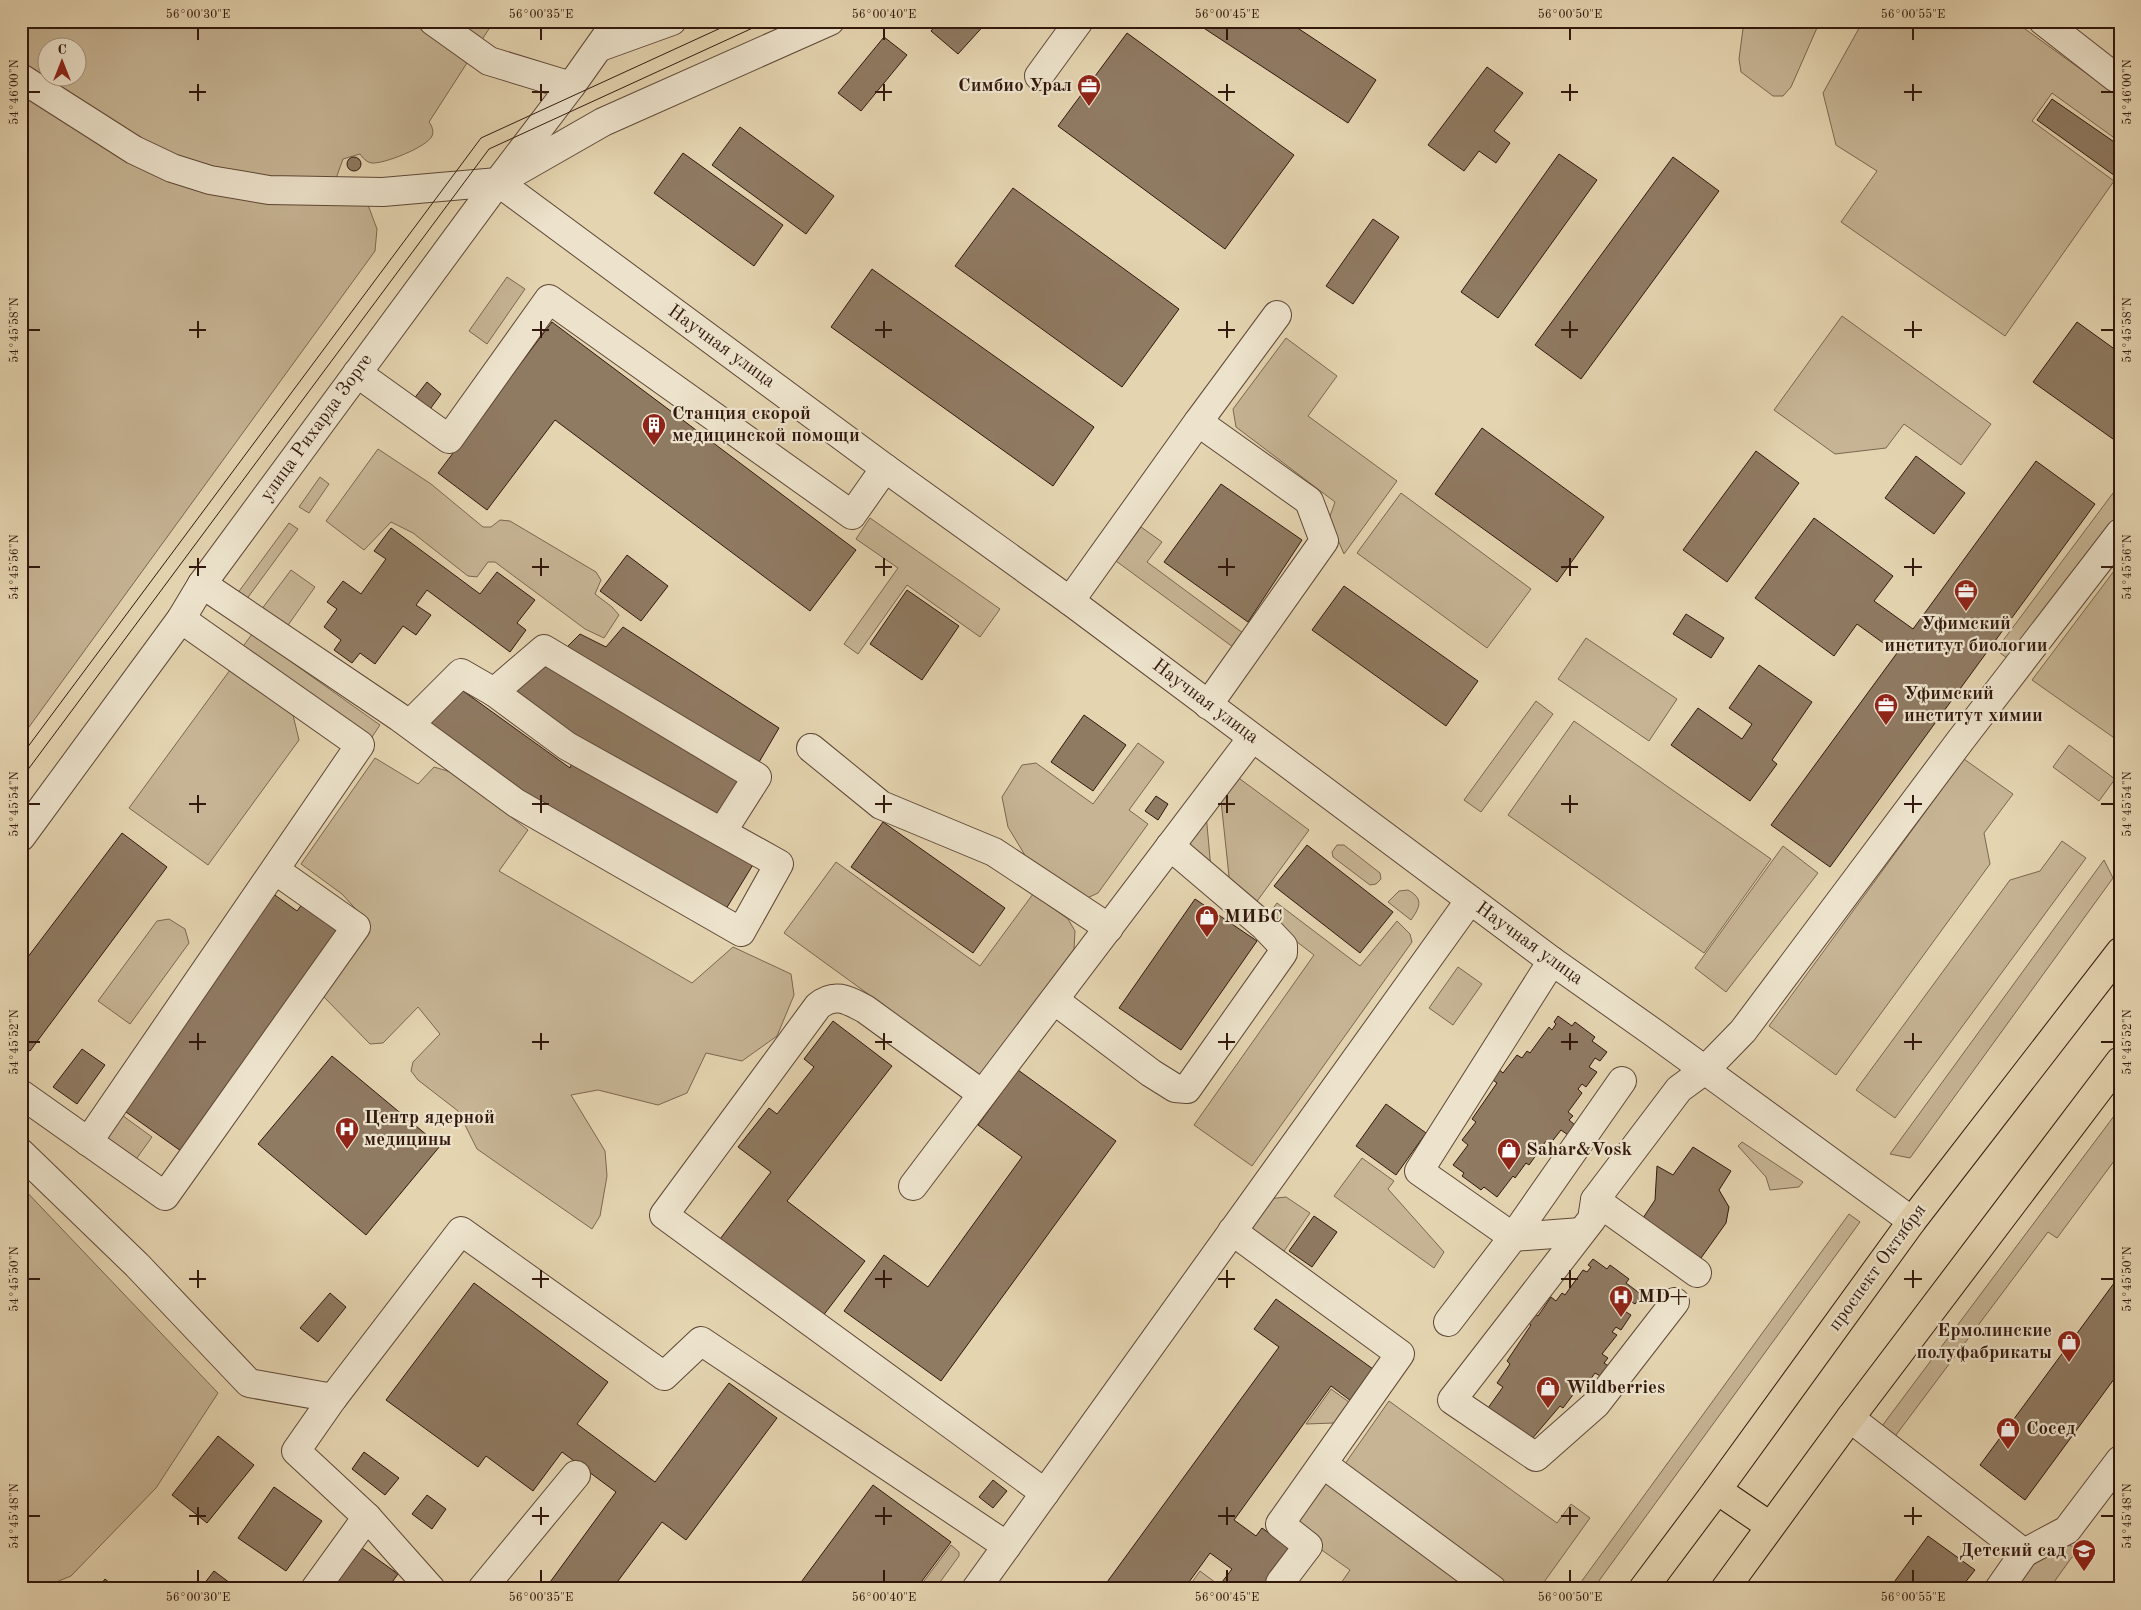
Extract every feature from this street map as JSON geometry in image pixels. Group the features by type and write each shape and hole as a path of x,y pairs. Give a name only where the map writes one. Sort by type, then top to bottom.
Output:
{"main road":[{"name":"проспект Октября","path":"1643,1589 1718,1490 1912,1221 2120,952"},
{"path":"1725,1589 1850,1418 2120,1061"},
{"path":"1718,1490 1770,1526"}],"street":[{"path":"433,21 489,60 571,86"},
{"name":"улица Рихарда Зорге","path":"21,837 181,619 202,584 498,182 600,47 616,21"},
{"path":"600,47 672,21"},
{"path":"21,78 134,150 172,168 210,180 269,190 367,192 498,182 603,122 830,21"},
{"path":"1040,76 1079,21"},
{"path":"2043,21 2116,78 2120,72"},
{"name":"Научная улица","path":"498,182 885,468 1070,601 1552,961 1912,1221"},
{"path":"357,373 449,439 549,299 852,515 885,468"},
{"path":"1070,601 1277,315"},
{"path":"1198,422 1309,500 1324,541 1208,705"},
{"path":"1675,1302 1596,1404 1536,1457 1452,1400 1592,1219 1595,1200 1679,1089 1705,1070 1743,1031 1954,748 2120,533"},
{"path":"202,584 410,724 516,802 741,932 779,864 567,746 494,692 462,673 410,724"},
{"path":"88,1142 360,745 181,619"},
{"path":"494,692 544,649 757,777 722,832"},
{"path":"913,1186 1252,738"},
{"path":"811,748 881,805 994,852 1109,928"},
{"path":"1054,1000 1151,1073 1175,1088 1187,1089 1283,953 1283,946 1264,926 1170,846"},
{"path":"21,1094 165,1196 356,927 274,870"},
{"path":"976,1589 1470,900"},
{"path":"1552,961 1419,1171 1513,1237 1581,1232"},
{"path":"982,1094 865,1009 836,997 826,1000 818,1006 664,1215 1045,1493"},
{"path":"1448,1322 1513,1237 1622,1081"},
{"path":"21,1153 137,1265 249,1383 333,1398"},
{"path":"1595,1200 1697,1273"},
{"path":"430,1589 367,1517 296,1451 333,1398 461,1230 664,1376 701,1341 1007,1546"},
{"path":"1232,1231 1400,1354 1280,1524 1308,1546 1280,1583"},
{"path":"1850,1418 2024,1553"},
{"path":"1999,1589 2024,1553 2067,1530 2120,1460"},
{"path":"1322,1464 1492,1589"},
{"path":"482,1589 576,1475"},
{"path":"315,1589 367,1517"}],"shaded area":[{"path":"21,21 494,21 429,122 433,132 428,140 414,150 378,163 368,162 360,154 343,159 330,195 368,205 377,229 375,251 21,738"},
{"path":"1744,21 1820,21 1791,87 1783,96 1773,96 1741,72 1739,59"},
{"path":"1863,21 2014,21 2115,94 2120,111 2120,142 2052,93 2032,121 2114,181 2005,336 1841,222 1877,171 1836,145 1823,93"},
{"path":"507,277 525,289 487,344 469,331"},
{"path":"1842,316 1991,424 1961,465 1904,424 1886,448 1835,454 1774,410"},
{"path":"1286,338 1337,376 1308,416 1397,481 1344,554 1329,519 1335,502 1236,427 1233,409"},
{"path":"378,449 431,484 483,527 491,527 500,520 510,521 596,572 601,580 595,594 619,615 604,638 585,629 495,562 488,562 477,577 468,576 413,533 391,522 364,550 326,521"},
{"path":"320,477 329,484 309,513 299,507"},
{"path":"1401,493 1531,589 1487,648 1357,553"},
{"path":"2113,493 2120,498 2120,514 2011,661 1996,650"},
{"path":"870,518 1000,609 980,637 907,585 858,654 844,644 898,568 856,539"},
{"path":"289,523 298,529 246,600 237,594"},
{"path":"1141,527 1162,542 1147,562 1247,636 1237,650 1116,561"},
{"path":"2120,563 2120,742 2032,680"},
{"path":"291,570 315,587 286,628 261,610"},
{"path":"252,634 380,725 368,743 239,652"},
{"path":"1586,638 1677,699 1649,741 1558,679"},
{"path":"230,670 293,715 299,740 208,865 129,808"},
{"path":"1536,701 1553,714 1481,812 1464,800"},
{"path":"1574,721 1771,859 1704,953 1508,815"},
{"path":"1138,743 1164,762 1129,810 1148,824 1098,893 1083,900 1035,872 1008,827 1002,797 1022,765 1036,763 1093,804"},
{"path":"2069,745 2115,779 2099,801 2053,767"},
{"path":"375,758 418,784 434,767 454,773 528,830 499,871 692,983 733,947 791,974 794,995 777,1036 742,1061 706,1053 687,1093 658,1105 598,1090 571,1095 605,1151 607,1176 600,1216 592,1229 477,1149 458,1111 418,1080 411,1071 413,1062 440,1034 418,1007 383,1043 370,1044 322,995 363,917 342,894 301,864"},
{"path":"1964,759 2013,794 1984,833 1990,864 1836,1075 1769,1026"},
{"path":"1232,773 1309,830 1255,904 1230,886 1220,791"},
{"path":"1206,814 1211,869 1181,845"},
{"path":"2062,841 2086,858 1895,1118 1856,1090 2010,880 2040,871"},
{"path":"1337,845 1344,845 1380,873 1381,879 1376,884 1370,885 1333,857 1332,852"},
{"path":"1783,846 1818,873 1726,992 1695,968"},
{"path":"2104,860 2113,878 1910,1158 1890,1154"},
{"path":"836,862 980,966 1033,894 1068,919 1075,931 1074,949 981,1076 784,933"},
{"path":"1408,890 1413,893 1419,904 1411,920 1388,902 1399,891"},
{"path":"1277,903 1360,966 1397,921 1410,934 1412,942 1252,1166 1194,1125 1314,955 1266,918"},
{"path":"169,919 185,929 189,943 130,1024 98,1001 157,921"},
{"path":"1458,967 1482,984 1453,1025 1429,1008"},
{"path":"2120,1108 2120,1153 2057,1238 2048,1232 1893,1439 1879,1430"},
{"path":"119,1113 152,1137 134,1162 101,1138"},
{"path":"1742,1142 1803,1182 1799,1187 1770,1190 1766,1177 1738,1146"},
{"path":"1362,1158 1394,1181 1388,1189 1444,1252 1434,1268 1334,1196"},
{"path":"21,1186 218,1393 156,1488 71,1576 39,1589 21,1589"},
{"path":"1286,1197 1310,1213 1284,1251 1249,1228 1268,1199"},
{"path":"1849,1214 1860,1222 1593,1589 1576,1589"},
{"path":"1331,1389 1349,1402 1334,1423 1306,1424"},
{"path":"1389,1401 1557,1523 1571,1504 1590,1518 1539,1589 1503,1589 1340,1471"},
{"path":"1321,1473 1484,1589 1337,1589 1350,1570 1285,1524"},
{"path":"2065,1542 2086,1555 2072,1557 2049,1589 2014,1589 2034,1560"},
{"path":"951,1545 959,1552 959,1556 935,1589 918,1589"},
{"path":"1200,1571 1224,1589 1187,1589"}],"building":[{"path":"939,21 987,22 958,54 931,31"},
{"path":"1193,21 1287,21 1376,80 1348,123"},
{"path":"1127,33 1294,155 1225,249 1058,126"},
{"path":"884,37 907,55 861,111 838,93"},
{"path":"1487,67 1523,93 1494,131 1510,143 1496,163 1479,151 1464,171 1428,145"},
{"path":"2052,99 2120,146 2120,175 2118,178 2037,120"},
{"path":"740,127 834,196 806,234 712,165"},
{"path":"683,153 783,225 754,266 654,193"},
{"path":"1559,154 1597,180 1498,318 1461,292"},
{"path":"354,157 359,159 361,164 359,169 354,171 349,169 347,164 349,159"},
{"path":"1673,157 1719,191 1581,379 1535,345"},
{"path":"1013,188 1179,309 1122,387 955,266"},
{"path":"1373,219 1399,237 1353,304 1326,286"},
{"path":"872,269 1094,427 1053,486 831,327"},
{"name":"Станция скорой медицинской помощи","path":"552,322 856,550 810,611 555,420 487,510 438,473"},
{"path":"2077,322 2120,353 2120,444 2033,382"},
{"path":"427,382 441,394 428,412 413,400"},
{"path":"1482,428 1604,517 1557,582 1435,494"},
{"path":"1756,451 1799,483 1727,582 1683,550"},
{"path":"1916,456 1965,493 1934,534 1885,498"},
{"path":"2036,461 2095,504 1830,867 1771,825 1897,653 1857,624 1834,656 1755,598 1814,518 1893,576 1874,601 1913,629"},
{"path":"1221,484 1302,540 1248,622 1164,562"},
{"path":"391,528 480,594 497,572 535,600 517,623 526,630 510,652 427,590 416,605 431,615 416,635 403,626 375,664 360,653 352,663 334,650 341,640 324,627 337,609 327,602 343,581 361,594 386,559 374,551"},
{"path":"627,555 668,586 641,621 600,591"},
{"path":"1344,586 1478,681 1446,726 1312,630"},
{"path":"907,590 959,626 922,680 870,644"},
{"path":"1686,614 1724,638 1711,658 1673,634"},
{"path":"623,627 779,728 755,769 564,650 580,634 606,647"},
{"path":"539,659 746,781 718,820 569,740 503,690"},
{"path":"1759,665 1812,702 1772,760 1777,764 1750,801 1671,745 1698,708 1742,739 1752,724 1729,708"},
{"path":"459,688 570,768 574,758 754,863 726,909 541,803 424,723"},
{"path":"1084,715 1126,745 1093,791 1051,762"},
{"path":"1156,796 1168,804 1158,820 1145,811"},
{"path":"883,822 1005,908 973,953 851,867"},
{"path":"122,833 167,867 30,1051 21,1045 21,966"},
{"path":"1307,845 1393,912 1360,953 1274,886"},
{"path":"272,893 297,911 306,899 342,925 181,1151 119,1107"},
{"path":"1195,899 1257,941 1181,1050 1119,1008"},
{"path":"1558,1016 1572,1026 1575,1022 1595,1037 1592,1041 1607,1052 1600,1061 1595,1058 1589,1067 1597,1072 1586,1087 1582,1084 1578,1089 1582,1093 1568,1112 1573,1116 1569,1120 1575,1125 1568,1135 1561,1130 1550,1144 1546,1141 1529,1165 1526,1163 1515,1178 1513,1176 1497,1197 1484,1187 1481,1190 1462,1176 1464,1173 1453,1165 1468,1145 1462,1140 1476,1122 1472,1119 1497,1083 1490,1078 1497,1068 1503,1073 1517,1055 1522,1058 1527,1051 1530,1053 1549,1027 1552,1030"},
{"path":"833,1021 892,1066 787,1201 865,1261 819,1321 717,1243 771,1172 738,1147 769,1108 777,1114 814,1067 804,1059"},
{"path":"82,1049 105,1065 77,1104 53,1087"},
{"path":"332,1056 440,1146 366,1235 258,1144"},
{"path":"1018,1070 1116,1141 941,1381 844,1311 884,1255 928,1287 1022,1157 978,1125"},
{"path":"1386,1104 1426,1133 1396,1175 1356,1146"},
{"path":"1693,1147 1731,1171 1719,1190 1729,1207 1726,1223 1701,1258 1643,1218 1655,1200 1657,1166 1673,1175"},
{"path":"1314,1216 1337,1232 1312,1267 1289,1251"},
{"path":"1593,1259 1607,1269 1610,1265 1629,1279 1626,1283 1642,1295 1635,1304 1630,1301 1623,1310 1631,1315 1621,1330 1616,1327 1612,1332 1617,1335 1602,1354 1608,1358 1604,1363 1610,1367 1602,1377 1595,1373 1585,1387 1581,1384 1563,1408 1560,1406 1531,1440 1488,1408 1503,1387 1497,1383 1510,1364 1507,1361 1531,1325 1525,1320 1531,1311 1538,1316 1551,1297 1556,1301 1562,1293 1565,1295 1583,1270 1587,1272 1591,1267 1588,1265"},
{"path":"2120,1275 2120,1371 2025,1500 1980,1465"},
{"path":"474,1283 608,1382 577,1424 655,1482 729,1383 777,1418 686,1540 662,1522 612,1589 545,1589 616,1492 562,1452 533,1491 486,1456 478,1467 386,1400"},
{"path":"330,1293 346,1307 318,1342 300,1328"},
{"path":"1276,1299 1373,1369 1351,1401 1331,1386 1234,1520 1256,1536 1262,1528 1293,1550 1264,1589 1231,1589 1222,1582 1232,1569 1210,1553 1184,1589 1102,1589 1279,1347 1254,1329"},
{"path":"218,1436 254,1465 207,1523 172,1495"},
{"path":"364,1452 399,1478 385,1495 352,1469"},
{"path":"993,1480 1007,1491 993,1508 979,1497"},
{"path":"873,1485 951,1542 916,1589 796,1589"},
{"path":"274,1487 322,1521 286,1571 238,1538"},
{"path":"427,1495 446,1509 432,1529 412,1514"},
{"path":"1928,1536 1975,1570 1960,1589 1889,1589"},
{"path":"355,1543 398,1574 387,1589 323,1589"},
{"path":"214,1571 238,1589 200,1589"},
{"path":"105,1579 117,1589 97,1589"}],"tram line":[{"path":"21,756 481,138 736,21"},
{"path":"21,779 489,149 768,21"}],"place":[{"name":"Симбио Урал","path":"1089,107"},
{"name":"Станция скорой медицинской помощи","path":"654,446"},
{"name":"Уфимский институт биологии","path":"1966,612"},
{"name":"Уфимский институт химии","path":"1886,726"},
{"name":"МИБС","path":"1207,938"},
{"name":"Центр ядерной медицины","path":"347,1150"},
{"name":"Sahar&Vosk","path":"1509,1171"},
{"name":"MD+","path":"1621,1318"},
{"name":"Ермолинские полуфабрикаты","path":"2069,1363"},
{"name":"Wildberries","path":"1548,1409"},
{"name":"Сосед","path":"2008,1450"},
{"name":"Детский сад","path":"2084,1572"}]}
